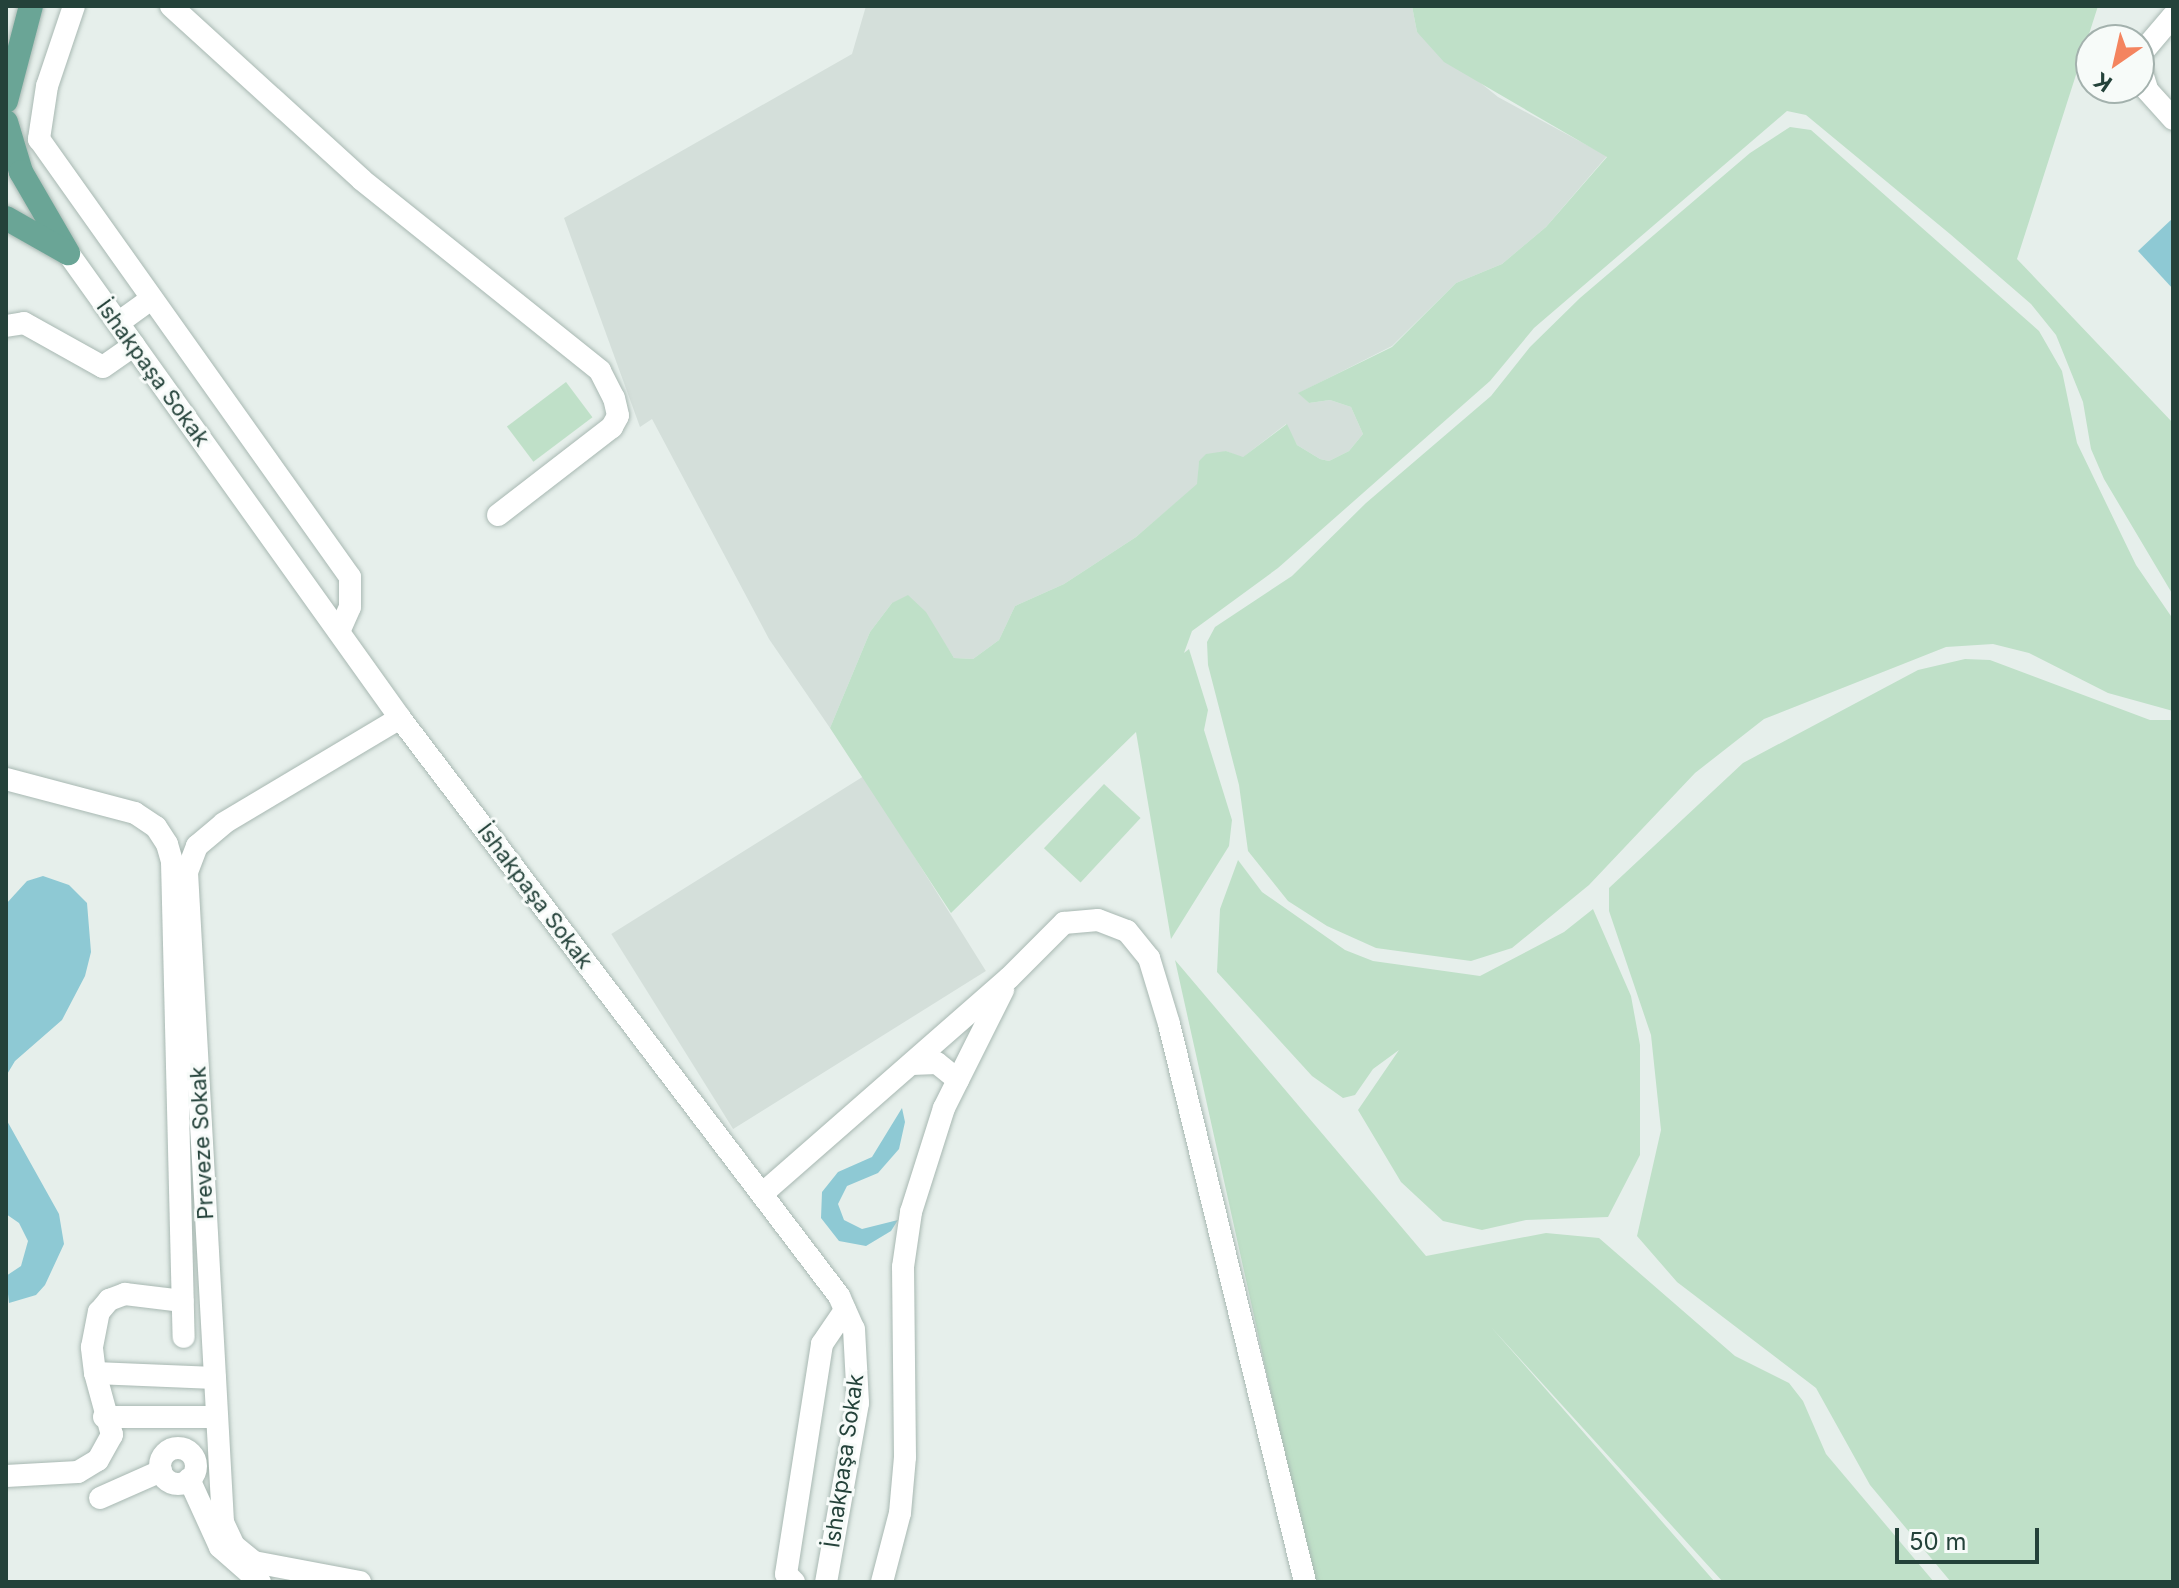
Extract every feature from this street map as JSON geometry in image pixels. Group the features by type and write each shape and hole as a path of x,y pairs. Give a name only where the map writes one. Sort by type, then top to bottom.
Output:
{"main road":[{"path":"6,101 31,6"},
{"path":"6,122 21,172 68,253"},
{"path":"6,218 68,253"},
{"path":"6,239 32,239 68,253"}],"street":[{"path":"74,6 47,86 39,139 150,300 350,577 350,607 339,632"},
{"path":"171,6 362,180 600,371 614,398 618,416 612,427 498,515"},
{"path":"2155,37 2173,16"},
{"path":"2155,99 2173,119"},
{"name":"İshakpaşa Sokak","path":"68,253 400,718 762,1194 845,1310 859,1359 858,1403 826,1582"},
{"path":"118,323 150,300"},
{"path":"6,326 24,323 103,367 134,345"},
{"name":"Preveze Sokak","path":"360,1582 254,1562 234,1546 223,1522 187,872 197,846 224,823 400,718"},
{"path":"6,779 135,813 156,827 167,844 172,862 184,1337"},
{"path":"762,1194 1009,978 1044,939 1064,923 1080,920 1114,924 1149,958 1305,1582"},
{"path":"882,1582 900,1513 905,1457 903,1267 911,1212 923,1161 958,1080 1009,978"},
{"path":"912,1064 937,1063 958,1080"},
{"path":"6,1476 87,1468 98,1460 112,1435 104,1417 95,1373 94,1328 109,1300 139,1293 183,1301"},
{"path":"794,1582 786,1574 822,1344 845,1310"},
{"path":"95,1373 215,1378"},
{"path":"104,1417 217,1417"},
{"path":"100,1498 161,1471 173,1483 189,1479 220,1547 260,1582"}],"shaded area":[{"path":"866,6 1412,6 1417,32 1498,97 1607,156 1546,227 1502,264 1456,283 1392,346 1299,393 1309,403 1330,400 1351,407 1363,434 1349,451 1329,461 1320,459 1297,445 1286,424 1242,458 1226,451 1199,461 1198,484 1136,537 1064,584 1015,606 999,640 973,659 954,658 943,641 892,603 870,632 830,728 769,639 652,419 640,427 564,218 852,54"},
{"path":"864,776 986,971 733,1129 611,934"}],"green space":[{"path":"1412,6 2098,6 2092,24 2075,24 2075,78 2017,259 2173,423 2173,595 2104,479 2091,449 2083,402 2056,335 2031,304 1950,234 1806,115 1787,111 1534,328 1490,381 1278,568 1192,631 1184,653 1189,649 1208,710 1204,730 1232,820 1229,846 1171,939 1136,732 951,913 830,728 870,632 892,603 908,595 926,612 954,658 973,659 999,640 1015,606 1064,584 1136,537 1197,484 1199,461 1206,454 1226,451 1243,457 1287,424 1297,445 1320,459 1329,461 1349,451 1363,434 1351,407 1330,400 1309,403 1298,393 1392,347 1456,283 1502,264 1546,227 1607,157 1444,62 1417,32"},
{"path":"1790,127 1811,130 2039,331 2062,371 2077,443 2136,565 2173,619 2173,711 2108,693 2029,653 1993,644 1946,647 1764,719 1695,773 1589,885 1512,948 1471,961 1376,948 1327,926 1288,901 1248,851 1239,785 1208,665 1207,642 1215,627 1292,576 1366,503 1491,396 1530,347 1580,298 1750,153"},
{"path":"566,382 592,417 533,462 507,427"},
{"path":"1965,659 1990,660 2150,720 2173,720 2173,1582 1951,1582 1870,1485 1816,1388 1677,1282 1637,1236 1661,1130 1651,1035 1609,911 1609,888 1743,763 1918,670"},
{"path":"1104,784 1141,818 1081,882 1044,848"},
{"path":"1238,860 1262,892 1345,950 1373,961 1480,976 1564,932 1593,909 1631,996 1640,1045 1640,1155 1608,1217 1526,1220 1482,1230 1443,1221 1401,1182 1358,1110 1399,1050 1373,1069 1355,1095 1343,1098 1312,1076 1217,972 1220,909"},
{"path":"1175,960 1426,1256 1546,1233 1599,1238 1735,1356 1789,1383 1803,1401 1826,1454 1934,1582 1723,1582 1491,1327 1715,1582 1313,1582"}],"water":[{"path":"2173,218 2173,289 2138,251"},
{"path":"43,876 69,885 87,903 91,952 85,976 62,1020 15,1061 6,1076 6,904 27,881"},
{"path":"902,1108 905,1122 899,1149 878,1173 847,1186 838,1204 844,1220 862,1229 898,1220 891,1231 866,1246 839,1241 821,1218 822,1192 838,1172 872,1157"},
{"path":"6,1119 59,1214 64,1244 45,1285 36,1295 9,1303 6,1276 21,1266 28,1241 19,1223 6,1214"}]}
